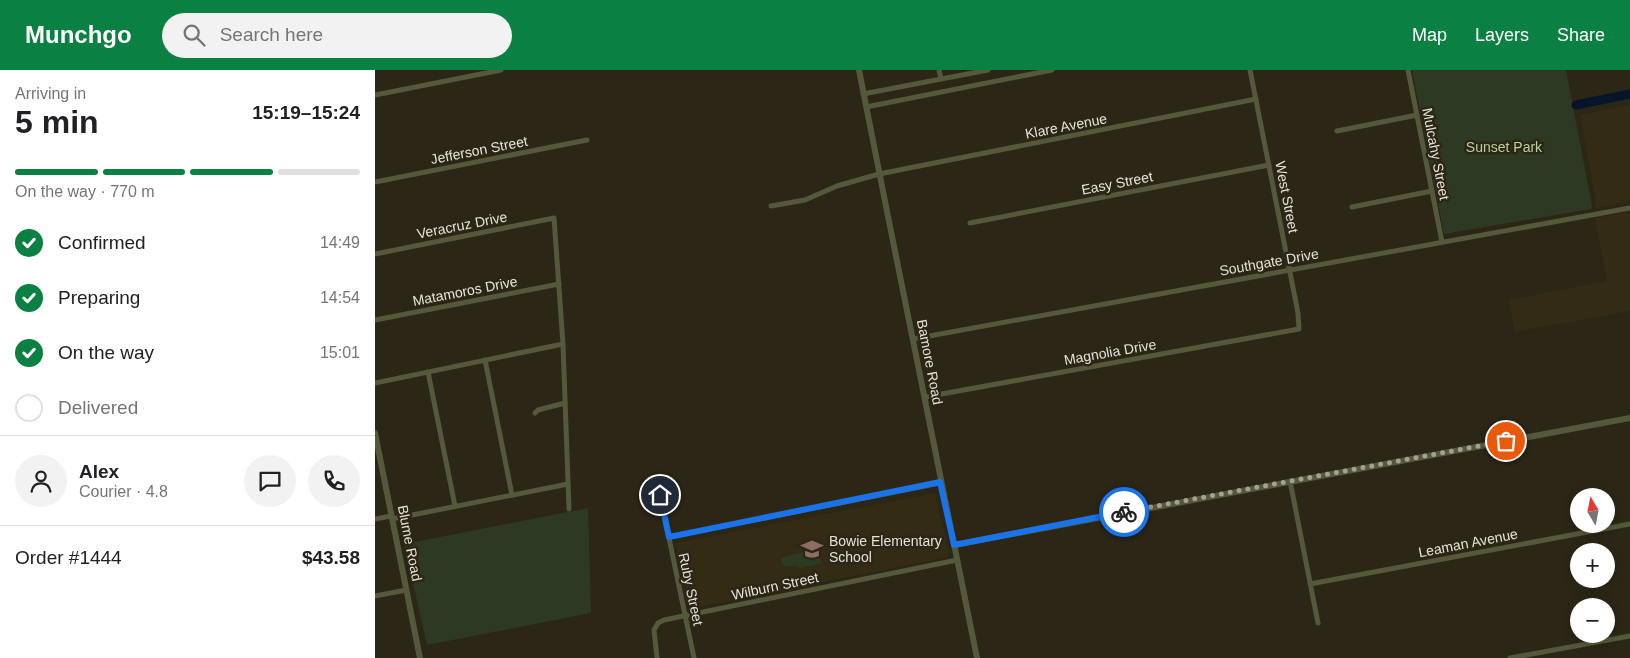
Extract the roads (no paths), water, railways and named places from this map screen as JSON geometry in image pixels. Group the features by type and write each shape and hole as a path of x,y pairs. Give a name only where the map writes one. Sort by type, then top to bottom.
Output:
{"street":[{"path":"375,95 501,70"},
{"name":"Bamore Road","path":"859,70 925,397 940,482 977,658"},
{"path":"939,70 941,79"},
{"path":"863,94 988,70"},
{"path":"866,107 1052,70"},
{"name":"West Street","path":"1250,70 1298,312 1299,329"},
{"name":"Mulcahy Street","path":"1408,70 1442,242"},
{"name":"Klare Avenue","path":"771,206 805,200 837,186 879,174 1256,99"},
{"path":"1337,131 1417,115"},
{"name":"Jefferson Street","path":"375,182 587,140"},
{"name":"Easy Street","path":"970,223 1269,165"},
{"path":"1352,207 1432,191"},
{"name":"Southgate Drive","path":"913,339 1630,208"},
{"name":"Veracruz Drive","path":"375,254 554,218 559,284"},
{"path":"559,284 569,509"},
{"name":"Matamoros Drive","path":"375,320 559,284"},
{"name":"Magnolia Drive","path":"925,397 1299,329"},
{"path":"375,383 563,344"},
{"path":"485,360 512,495"},
{"path":"428,372 455,506"},
{"path":"535,413 538,410 565,403"},
{"path":"954,545 1630,418"},
{"name":"Blume Road","path":"375,433 378,464 392,518 420,658"},
{"path":"1290,481 1318,623"},
{"path":"669,537 940,482"},
{"path":"375,519 392,518 568,484"},
{"name":"Ruby Street","path":"660,495 694,658"},
{"name":"Leaman Avenue","path":"1311,584 1630,524"},
{"name":"Wilburn Street","path":"657,658 654,630 658,623 664,620 957,560"},
{"path":"375,596 406,590"},
{"path":"1510,658 1630,636"}],"waterway":[{"path":"1576,105 1630,94"}],"place":[{"name":"Bowie Elementary School","path":"812,549"}],"park label":[{"name":"Sunset Park","path":"1504,147"}]}
